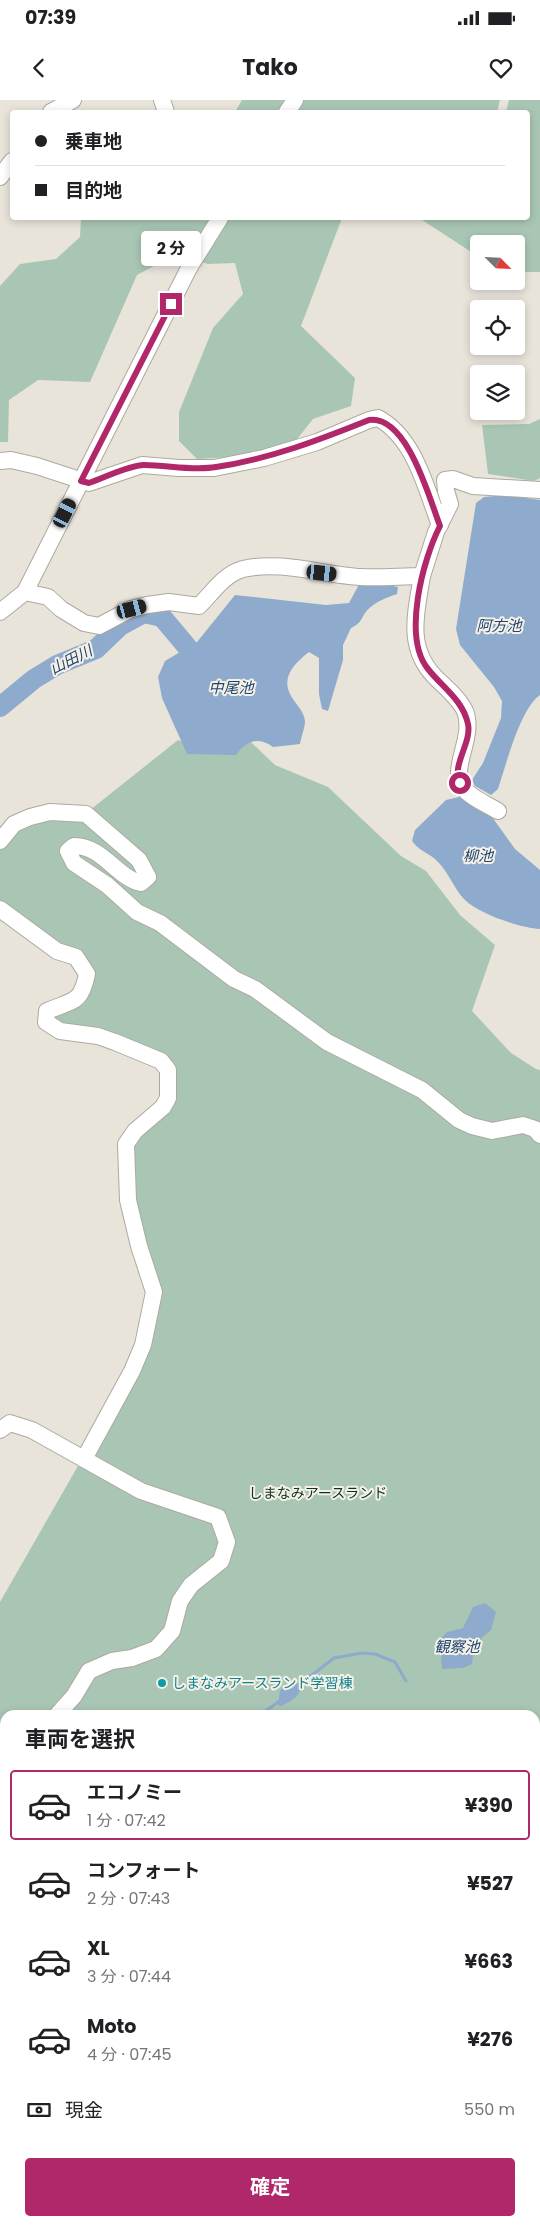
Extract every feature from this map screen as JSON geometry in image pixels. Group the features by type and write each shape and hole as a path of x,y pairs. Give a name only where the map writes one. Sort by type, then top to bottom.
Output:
{"street":[{"path":"55,110 73,100"},
{"path":"0,176 10,164"},
{"path":"0,612 24,592 188,268 219,220"},
{"path":"0,461 12,460 37,466 89,483 142,465 214,468 264,458 317,442 378,418 397,431 412,455 440,526"},
{"path":"498,811 466,792 459,781 459,767 469,726 464,710 427,669 420,658 416,643 416,625 422,576 450,504 445,480 453,479 473,486 540,490"},
{"path":"24,592 48,597 61,609 84,623 99,626 132,609 147,605 169,602 199,606 225,578 242,570 262,567 362,577 422,576"},
{"path":"0,842 14,824 30,817 50,812 86,814 139,860 148,877 141,882 133,881 85,846 74,846 68,851 69,856 74,863 107,885 137,912 160,923 234,979 254,989 327,1042 422,1090 459,1120 472,1126 492,1131 523,1125 535,1129 540,1135"},
{"path":"0,909 57,951 76,957 87,974 84,991 73,1002 47,1010 46,1022 60,1031 98,1036 114,1042 161,1061 168,1070 168,1098 163,1107 135,1131 126,1144 128,1200 139,1246 154,1292 143,1345 132,1371 84,1459"},
{"path":"0,1430 10,1423 32,1430 141,1492 218,1517 226,1542 221,1561 191,1585 180,1601 172,1631 156,1649 132,1658 112,1661 88,1671 74,1696 61,1710"}],"green space":[{"path":"242,100 500,100 498,110 236,110"},
{"path":"509,100 540,100 540,272 525,272 525,235 470,235 470,251 422,220 530,220 530,110 506,110"},
{"path":"81,220 341,220 301,326 355,378 351,406 313,419 290,448 250,456 197,459 179,441 179,412 213,328 243,294 235,263 208,264 176,254 137,275 90,382 38,380 9,400 8,442 0,442 0,286 20,264 56,259 80,237"},
{"path":"540,419 540,478 534,481 488,474 482,425 529,424"},
{"name":"しまなみアースランド","path":"235,727 275,765 328,787 401,856 426,871 460,915 495,945 472,1011 511,1053 540,1070 540,1710 0,1710 0,1602 122,1389 154,1292 128,1188 126,1144 163,1107 168,1070 46,1022 73,1002 87,974 0,909 0,841 14,824 85,814 178,740 192,746"}],"water":[{"name":"阿方池","path":"505,495 540,500 540,695 526,712 498,789 491,795 475,786 472,780 483,763 501,718 502,701 494,687 460,645 456,629 476,503 484,497"},
{"name":"中尾池","path":"362,579 398,587 397,594 371,606 358,624 351,628 343,645 343,660 328,711 322,709 319,694 319,658 309,652 291,670 287,681 288,687 292,697 303,713 305,721 300,744 273,747 257,741 248,743 236,755 187,754 162,698 158,677 165,661 197,642 235,595 326,605 349,603"},
{"name":"柳池","path":"459,797 492,817 515,849 540,870 540,929 522,926 501,919 471,905 461,896 438,862 412,841 415,830 446,800"},
{"name":"観察池","path":"485,1603 496,1612 491,1630 474,1644 472,1664 463,1668 442,1669 440,1639 447,1632 463,1628 473,1607"},
{"path":"301,1683 300,1691 295,1697 281,1706 278,1705 280,1690 291,1684"}],"waterway":[{"name":"山田川","path":"0,707 34,679 57,665 96,649 120,626 144,613 162,617 188,648"},
{"path":"299,1685 334,1658 362,1653 375,1654 395,1662 406,1681"},
{"path":"267,1710 281,1700"}],"place":[{"name":"しまなみアースランド学習棟","path":"162,1683"}],"route":[{"path":"171,304 81,481 89,483 142,465 214,468 264,458 317,442 378,418 397,431 412,455 440,526 436,532 422,576 418,602 416,643 420,658 427,669 458,701 464,710 469,726 467,741 459,767 460,783"}]}
